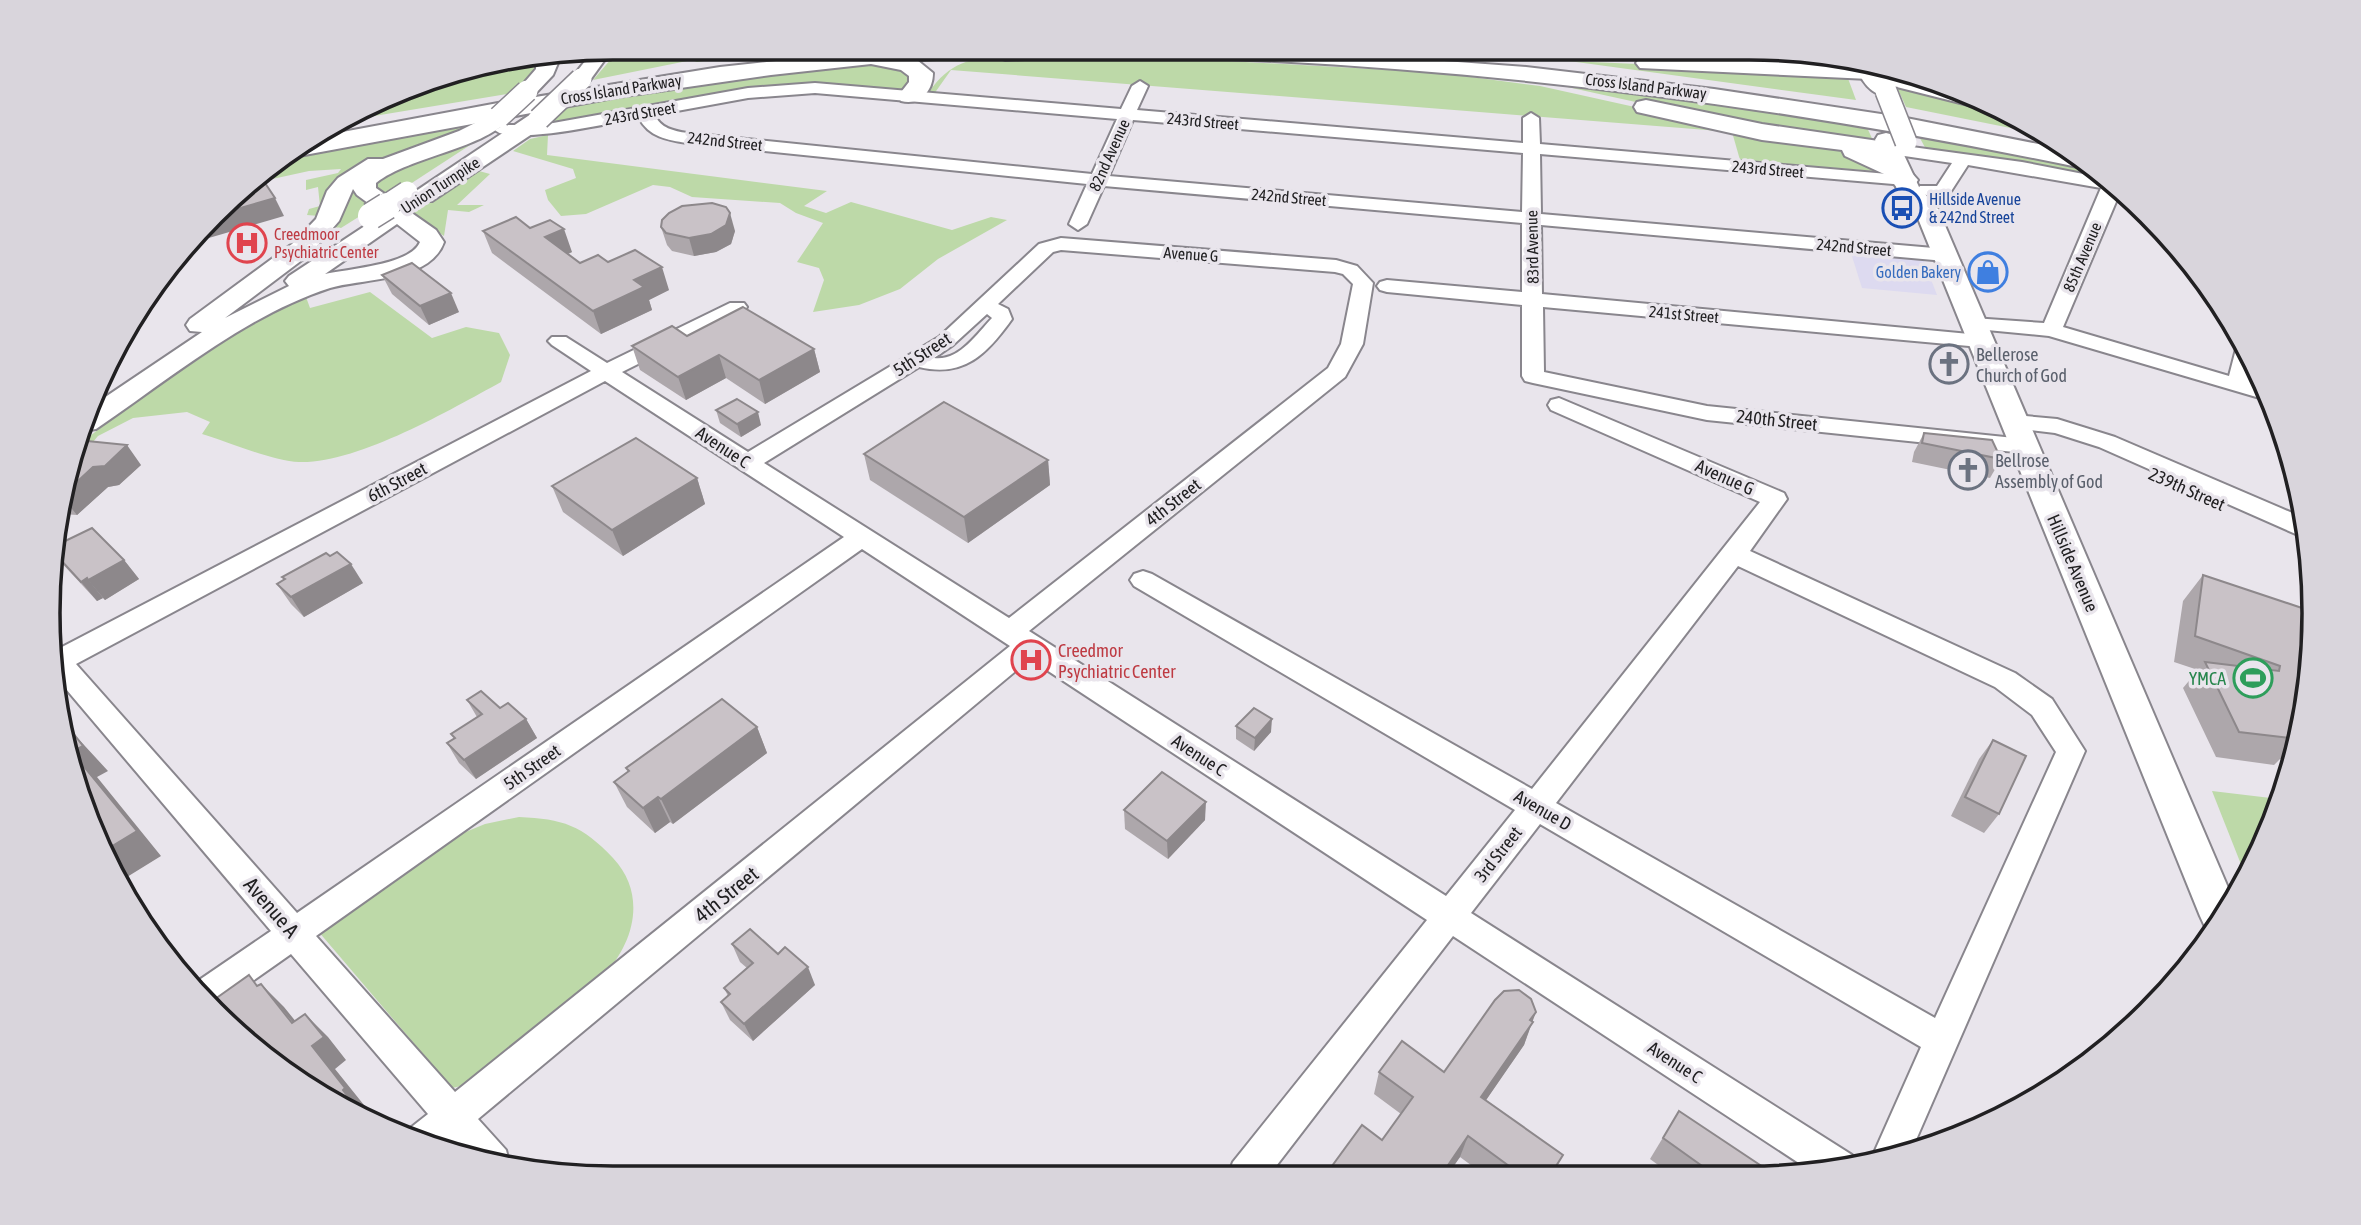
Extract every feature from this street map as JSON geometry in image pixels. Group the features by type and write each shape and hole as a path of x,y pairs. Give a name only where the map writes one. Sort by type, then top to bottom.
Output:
{"highway":[{"path":"688,68 731,60"},
{"name":"Cross Island Parkway","path":"351,126 688,68 754,60"},
{"name":"Cross Island Parkway","path":"319,144 714,74 835,60"},
{"path":"714,74 870,60 896,61 921,73 921,83 914,97"},
{"path":"914,97 940,70 965,60"},
{"path":"1388,60 1556,87 1731,126 1825,142 1898,146"},
{"name":"Cross Island Parkway","path":"1403,60 1675,89 1872,119 2060,156"},
{"name":"Cross Island Parkway","path":"1449,60 1556,65 1703,81 1872,107 2032,138"},
{"path":"1590,60 1872,79"},
{"path":"1825,142 1883,163 1919,193"}],"main road":[{"name":"Union Turnpike","path":"109,385 212,327 415,194 513,123 581,79 595,60"},
{"name":"Union Turnpike","path":"513,123 559,81 575,61"},
{"path":"212,327 319,233 339,191 358,174 377,164 513,123 527,91 547,71 548,63"},
{"name":"Hillside Avenue","path":"1872,79 2216,907"},
{"path":"212,327 323,282 404,265 421,258 430,249 432,242 427,234 365,190 365,181 379,169 457,139 513,123"},
{"name":"Union Turnpike","path":"97,415 212,327"}],"street":[{"path":"1872,79 1937,93"},
{"name":"82nd Avenue","path":"1078,224 1140,86"},
{"name":"243rd Street","path":"513,123 646,112 789,88 827,88 1531,149 1919,193"},
{"name":"242nd Street","path":"646,112 648,121 654,128 680,137 1098,180 1945,256"},
{"name":"83rd Avenue","path":"1531,118 1533,376"},
{"path":"1898,146 2095,183"},
{"path":"1919,193 1942,192 1964,158"},
{"name":"85th Avenue","path":"2051,330 2110,195"},
{"path":"1046,248 1061,244 1110,248 1111,258 1128,262 1195,267 1206,262 1210,256"},
{"name":"5th Street","path":"747,463 946,341 1046,248"},
{"name":"Avenue G","path":"1210,256 1336,265"},
{"name":"4th Street","path":"431,1135 1337,372 1352,344 1363,283 1350,270 1336,265"},
{"name":"241st Street","path":"1387,286 1532,300 1977,333 2051,330 2254,391"},
{"name":"6th Street","path":"61,653 737,307"},
{"name":"Avenue C","path":"559,341 1827,1160"},
{"path":"2238,386 2243,366"},
{"name":"240th Street","path":"1533,376 1707,413 2019,434"},
{"name":"Avenue G","path":"1559,405 1774,499"},
{"name":"239th Street","path":"2068,429 2099,450 2296,536"},
{"name":"239th Street","path":"2019,434 2068,429 2106,442 2294,524"},
{"name":"3rd Street","path":"1253,1166 1734,554 1774,499"},
{"name":"5th Street","path":"210,992 862,537"},
{"path":"1734,554 2005,680 2042,707 2071,751 1895,1146"},
{"name":"Avenue D","path":"1143,580 1942,1041"},
{"name":"Avenue A","path":"62,664 482,1150"}],"shaded area":[{"path":"1850,250 1922,256 1937,295 1862,288"}],"green space":[{"path":"610,60 692,60 593,80"},
{"path":"1210,60 1441,73 1540,86 1707,123 1828,146 1860,155 1885,172 1740,160 1732,132 951,70 934,94 929,92 945,74 953,68 970,61"},
{"path":"1681,60 1785,61 1836,67"},
{"path":"1569,61 1846,73 1856,100"},
{"path":"540,64 519,92 368,117 401,102 469,78"},
{"path":"874,64 905,70 913,82 909,91 808,84 781,85 560,123 553,120 569,104"},
{"path":"1540,81 1865,123 1875,145 1704,117"},
{"path":"1897,87 1954,100 2016,129 1906,107"},
{"path":"494,115 483,123 369,164 319,216 307,215 309,209 320,206 318,187 306,190 306,180 338,173 341,169 309,171 269,180 306,152"},
{"path":"1916,131 2071,164 2089,177 1927,151"},
{"path":"548,135 547,155 827,191 804,206 826,213 851,202 952,230 991,217 1007,220 938,259 900,289 859,305 813,312 824,280 819,268 797,262 823,223 796,213 780,203 692,197 670,187 653,185 586,214 561,216 548,200 545,190 576,178 573,169 513,151 530,139"},
{"path":"484,136 401,190 383,195 374,190 377,177"},
{"path":"479,171 490,174 457,205 484,205 469,212 448,210 444,236 412,214"},
{"path":"359,178 373,202 368,211 314,245"},
{"path":"370,292 432,338 466,327 499,333 510,355 501,382 403,433 348,454 322,460 288,461 202,434 210,422 187,412 133,418 98,436 83,454 88,438 119,413 246,327 306,297 310,308"},
{"path":"2212,791 2269,798 2241,863"},
{"path":"519,817 560,822 581,831 602,847 624,872 630,887 633,918 622,949 602,977 475,1083 452,1088 318,931 451,838 485,824"}],"building":[{"path":"265,183 275,198 233,210"},
{"path":"712,203 726,207 730,213 726,225 711,234 689,238 666,233 661,227 662,220 669,213 682,206"},
{"path":"516,217 530,228 550,220 564,229 545,237 580,263 598,255 608,262 635,250 662,267 634,280 644,287 593,311 483,231"},
{"path":"412,263 451,293 420,306 382,275"},
{"path":"743,307 814,349 759,380 719,355 678,377 632,346 672,326 687,336"},
{"path":"737,399 758,412 737,424 716,410"},
{"path":"944,402 1048,460 964,517 864,454"},
{"path":"1924,433 1992,440 2001,459 1922,443"},
{"path":"636,438 697,478 612,530 552,486"},
{"path":"87,441 127,445 105,466 93,467 75,484"},
{"path":"92,528 124,560 81,582 62,562 64,542"},
{"path":"337,552 351,564 291,597 277,584 285,579 282,577 326,553 330,556"},
{"path":"2203,575 2302,608 2297,685 2287,738 2239,732 2205,662 2279,671 2280,666 2195,636"},
{"path":"481,691 500,708 508,703 526,719 464,760 447,743 455,738 451,734 482,714 467,700"},
{"path":"722,699 757,727 661,799 658,797 643,808 614,782 629,771 626,768"},
{"path":"1254,708 1272,719 1255,738 1236,726"},
{"path":"73,733 83,746 77,750"},
{"path":"1993,740 2026,756 1999,814 1965,797"},
{"path":"80,761 137,831 112,846"},
{"path":"1162,772 1206,802 1167,841 1124,810"},
{"path":"750,929 778,954 785,947 808,967 744,1024 721,1002 730,994 724,988 753,963 732,944"},
{"path":"249,975 257,986 261,984 292,1023 305,1014 324,1037 312,1046 345,1088 343,1090 349,1098 276,1051 216,998"},
{"path":"1519,990 1531,999 1536,1012 1530,1020 1533,1022 1481,1097 1563,1155 1556,1166 1509,1166 1468,1136 1447,1166 1332,1166 1362,1125 1382,1140 1413,1097 1379,1072 1402,1041 1444,1072 1504,991"},
{"path":"1679,1111 1760,1165 1702,1166 1663,1138"}],"place":[{"name":"Hillside Avenue & 242nd Street","path":"1902,208"},
{"name":"Creedmoor Psychiatric Center","path":"247,243"},
{"name":"Golden Bakery","path":"1988,272"},
{"name":"Bellerose Church of God","path":"1949,364"},
{"name":"Bellrose Assembly of God","path":"1968,470"},
{"name":"Creedmor Psychiatric Center","path":"1031,660"},
{"name":"YMCA","path":"2253,678"}]}
